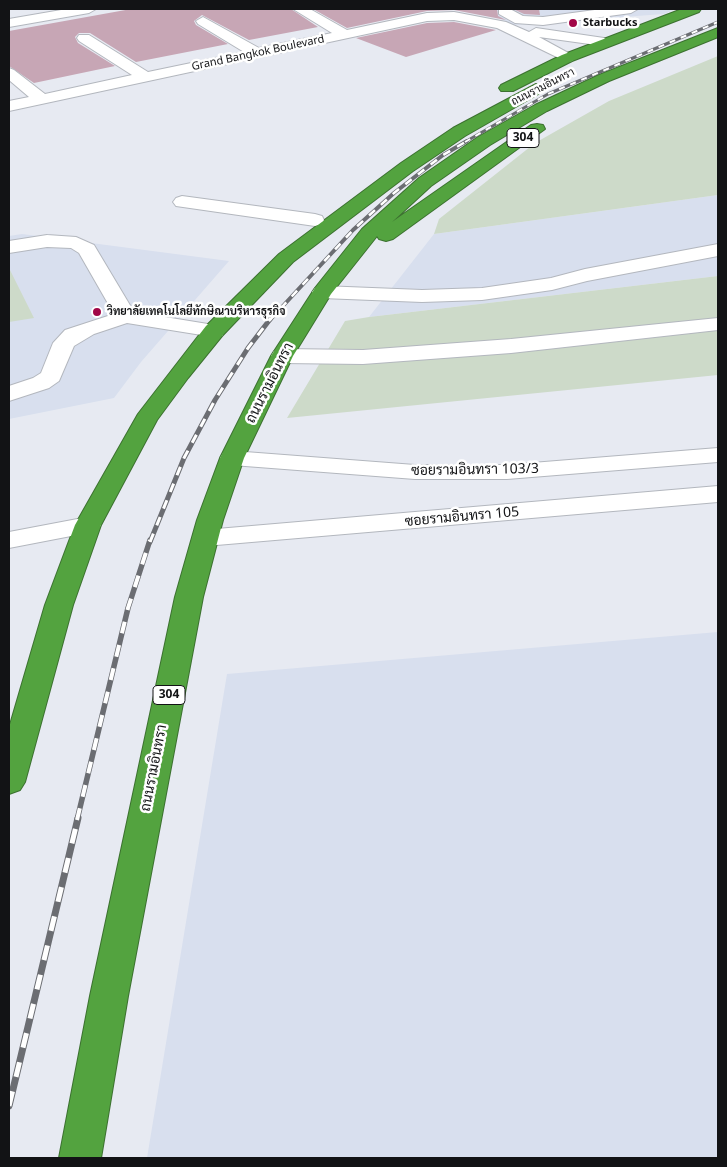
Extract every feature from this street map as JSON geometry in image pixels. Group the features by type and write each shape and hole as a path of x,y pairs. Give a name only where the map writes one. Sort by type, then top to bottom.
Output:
{"highway":[{"name":"ถนนรามอินทรา","path":"398,153 500,92 566,58 604,42 699,14"},
{"name":"ถนนรามอินทรา","path":"286,258 392,178 458,132 554,80 699,14"},
{"name":"ถนนรามอินทรา","path":"80,1158 111,986 185,616 205,538 232,458 282,356 322,292 368,233 418,188 484,141 540,108 604,78 718,32"},
{"name":"ถนนรามอินทรา","path":"345,263 516,142 560,114 616,86 718,43"},
{"name":"ถนนรามอินทรา","path":"9,782 58,605 88,525 146,419 214,330 286,258 315,220 348,190"}],"street":[{"path":"9,11 22,9"},
{"path":"9,23 89,9"},
{"path":"300,9 346,34"},
{"path":"422,9 437,17"},
{"path":"500,9 520,20 543,22 631,9"},
{"name":"Grand Bangkok Boulevard","path":"9,106 346,34 437,17 469,18 507,28 604,42"},
{"path":"203,21 257,53"},
{"name":"Grand Bangkok Boulevard","path":"507,28 548,46 566,58"},
{"name":"Grand Bangkok Boulevard","path":"548,46 572,37"},
{"path":"84,38 146,77"},
{"path":"9,73 42,98"},
{"path":"182,202 315,220"},
{"path":"9,247 55,241 76,243 87,249 126,317"},
{"path":"322,292 422,296 482,294 552,284 585,275 718,250"},
{"path":"9,394 41,383 51,376 64,344 73,335 86,328 126,317 214,330"},
{"path":"282,356 363,357 511,346 718,324"},
{"name":"ซอยรามอินทรา 103/3","path":"232,458 415,472 507,472 718,455"},
{"name":"ซอยรามอินทรา 105","path":"205,538 718,494"},
{"path":"9,540 88,525"}],"shaded area":[{"path":"483,9 676,9 664,14 512,25"},
{"path":"718,195 718,276 369,317 434,234"},
{"name":"วิทยาลัยเทคโนโลยีทักษิณาบริหารธุรกิจ","path":"22,234 229,261 141,362 114,398 9,419 9,236"},
{"path":"718,632 718,1158 147,1158 227,674"}],"green space":[{"path":"718,56 718,195 434,234 439,219 535,143 609,101"},
{"path":"9,268 34,318 9,322"},
{"path":"718,276 718,375 287,418 345,321"}],"building":[{"path":"131,9 291,9 318,27 249,40 202,15 194,21 196,25 228,44 136,62 90,33 79,33 75,37 78,43 115,66 34,83 9,66 9,31"},
{"path":"313,9 497,9 498,16 506,20 454,10 427,11 347,28"},
{"path":"513,9 539,9 540,15 524,14"},
{"path":"454,22 496,30 406,57 356,38 427,23"}],"railway":[{"path":"465,142 548,94 718,22"},
{"path":"270,320 353,230 394,193 443,155 467,141"},
{"path":"150,542 184,458 215,400 248,348 271,318"},
{"path":"77,820 128,608 150,540"},
{"path":"9,1106 78,818"}],"place":[{"name":"Starbucks","path":"573,23"},
{"name":"วิทยาลัยเทคโนโลยีทักษิณาบริหารธุรกิจ","path":"97,312"}]}
